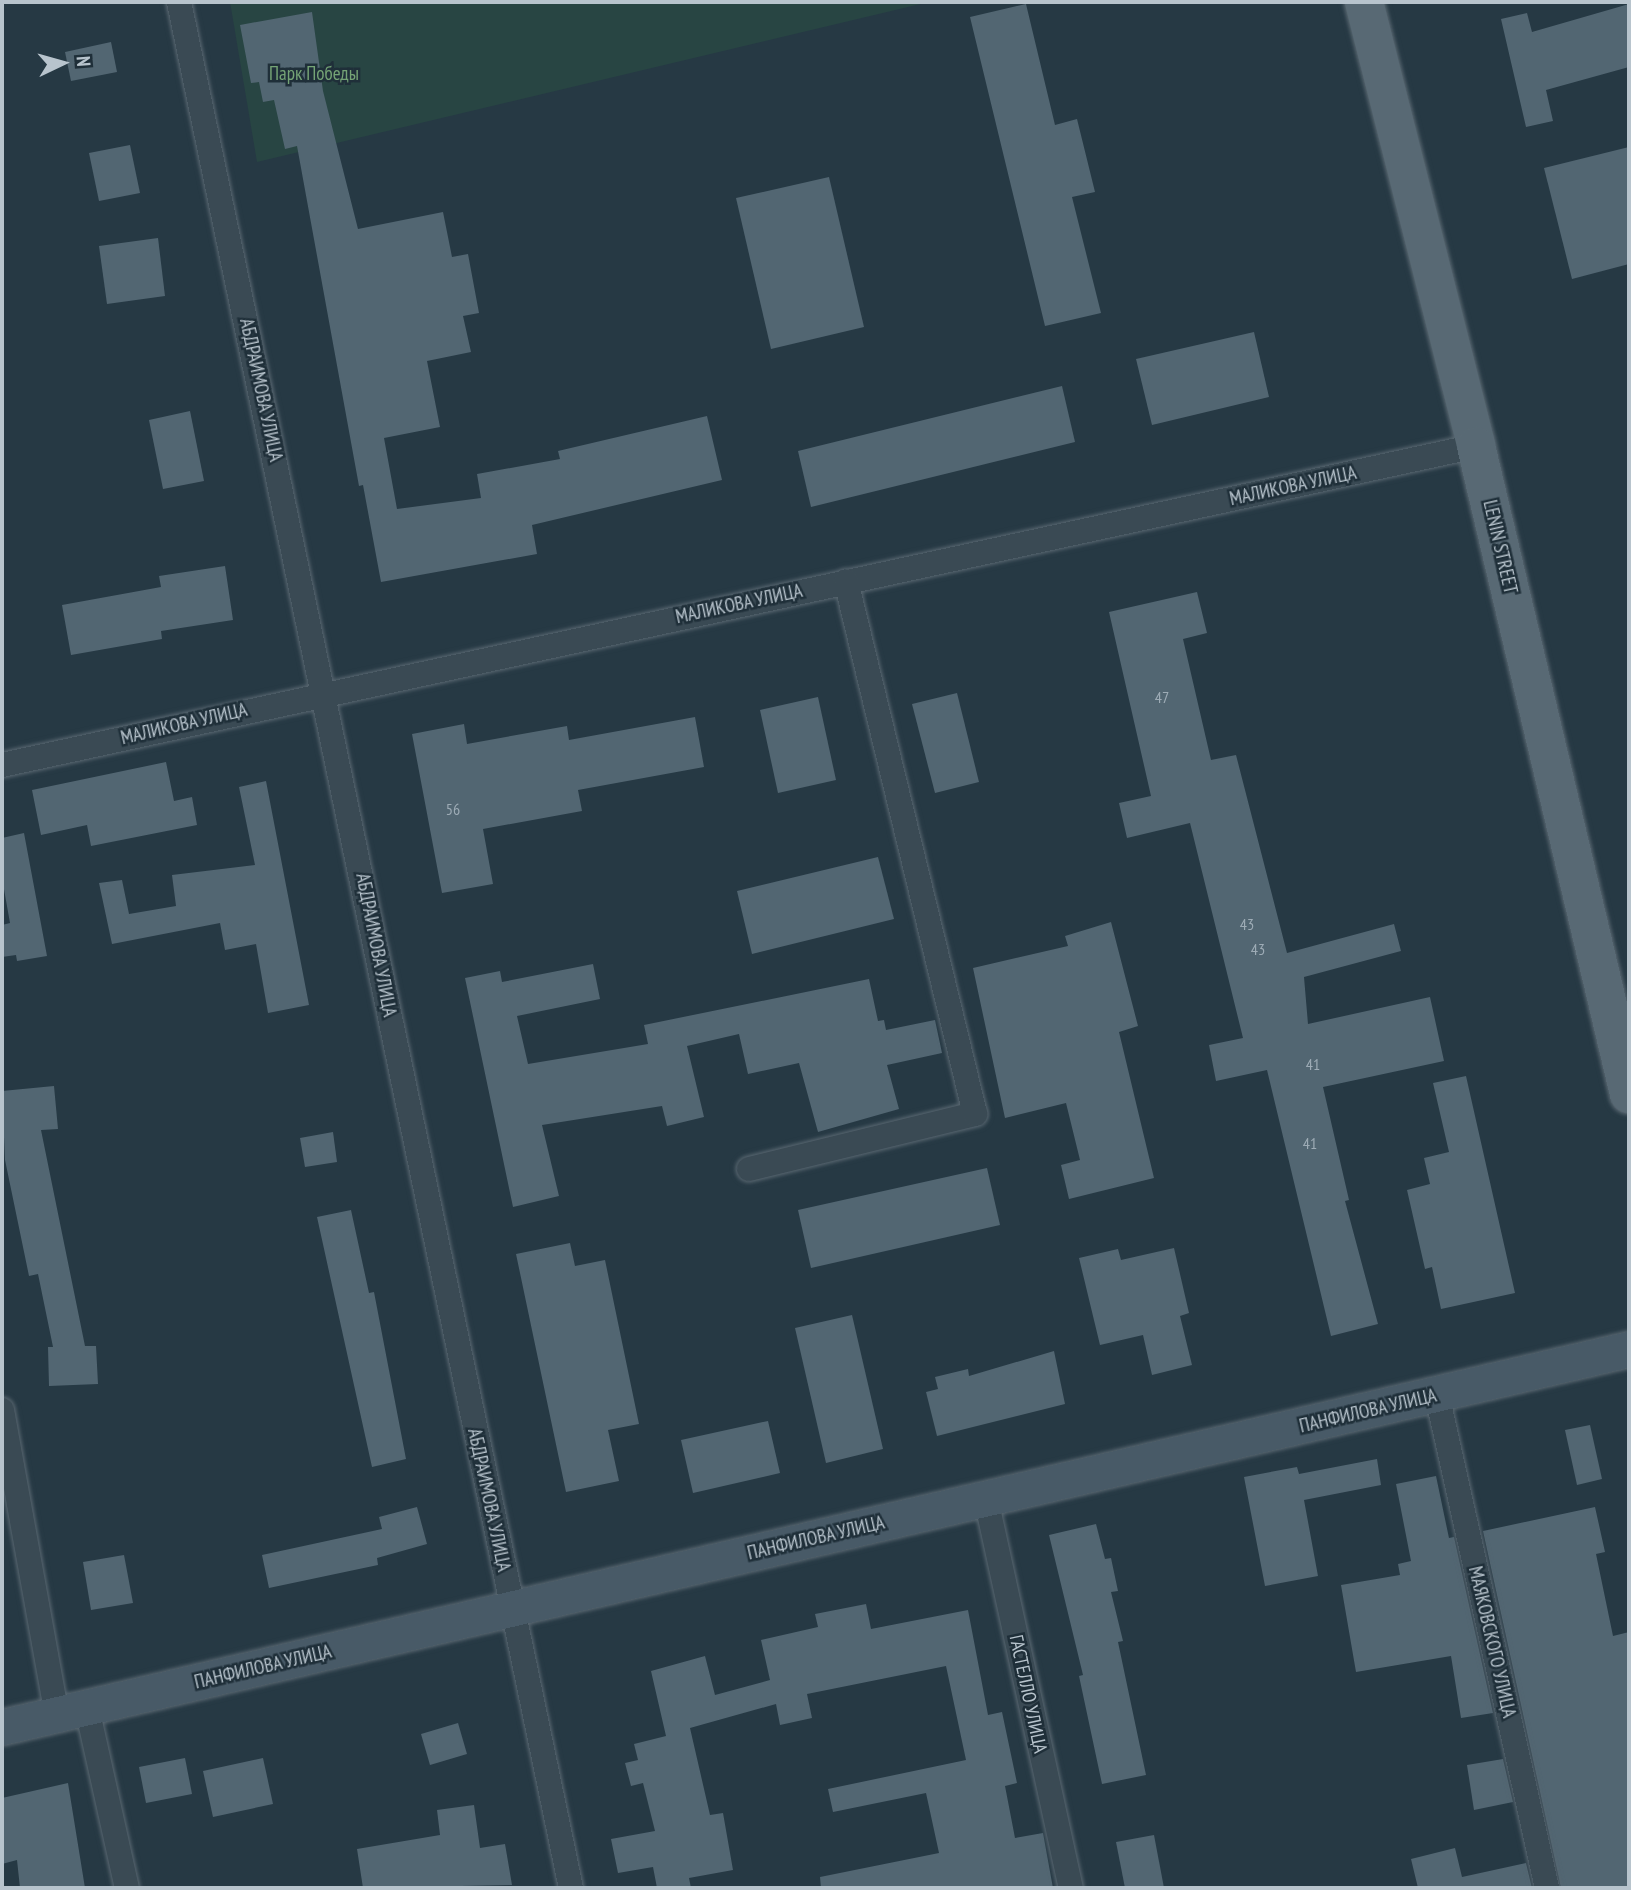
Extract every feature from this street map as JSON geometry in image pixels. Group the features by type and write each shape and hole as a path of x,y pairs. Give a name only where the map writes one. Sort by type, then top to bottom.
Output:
{"main road":[{"name":"LENIN STREET","path":"1364,2 1476,446 1629,1094"}],"street":[{"name":"АБДРАИМОВА УЛИЦА","path":"179,2 325,692 571,1888"},
{"name":"МАЛИКОВА УЛИЦА","path":"2,765 325,692 1476,446"},
{"path":"749,1169 975,1114 846,581"},
{"name":"ПАНФИЛОВА УЛИЦА","path":"2,1727 1629,1349"},
{"name":"МАЯКОВСКОГО УЛИЦА","path":"1437,1395 1547,1888"},
{"path":"2,1410 72,1711 127,1888"},
{"name":"ГАСТЕЛЛО УЛИЦА","path":"986,1499 1071,1888"}],"green space":[{"name":"Парк Победы","path":"230,2 929,2 257,162"}],"building":[{"path":"1026,4 1055,125 1077,119 1095,192 1072,197 1101,313 1045,326 970,17"},
{"path":"1629,4 1629,67 1546,90 1553,121 1526,127 1501,19 1527,13 1532,32"},
{"path":"312,12 323,91 358,229 443,212 452,257 468,254 479,313 463,316 471,352 427,361 440,427 384,438 397,509 481,498 477,474 560,459 558,451 707,416 722,480 532,525 537,554 381,582 363,485 359,486 297,146 285,149 274,100 263,102 259,82 251,83 240,25"},
{"path":"111,42 117,72 71,81 65,52"},
{"path":"130,145 140,193 99,201 89,153"},
{"path":"1629,147 1629,264 1572,279 1544,168"},
{"path":"829,177 864,327 771,349 736,198"},
{"path":"158,238 165,296 107,304 99,246"},
{"path":"1254,332 1269,397 1152,425 1136,359"},
{"path":"1062,386 1075,442 811,507 798,451"},
{"path":"190,411 204,481 163,489 149,420"},
{"path":"225,566 233,620 161,631 162,639 71,655 62,605 161,587 159,576"},
{"path":"1197,592 1207,633 1183,639 1211,760 1236,755 1287,953 1394,924 1401,951 1304,977 1308,1024 1430,997 1444,1061 1323,1087 1349,1200 1345,1201 1378,1324 1331,1336 1267,1070 1216,1081 1209,1045 1243,1038 1190,823 1127,838 1119,803 1151,796 1109,612"},
{"path":"957,693 979,782 935,793 912,704"},
{"path":"818,697 836,780 778,793 760,710"},
{"path":"695,717 704,767 578,790 582,811 483,829 493,884 442,893 412,734 464,724 467,744 567,726 569,740"},
{"path":"166,762 174,801 192,797 197,825 91,846 87,825 41,835 32,790"},
{"path":"266,781 309,1005 268,1013 256,944 225,950 220,923 112,944 99,883 122,880 129,914 176,906 172,875 255,865 239,787"},
{"path":"24,833 47,956 17,961 16,955 2,957 2,925 10,923 2,878 2,838"},
{"path":"878,857 894,919 752,954 737,891"},
{"path":"1111,922 1138,1026 1119,1032 1154,1178 1069,1199 1061,1165 1080,1160 1066,1103 1005,1118 973,968 1068,946 1065,936"},
{"path":"593,964 600,999 517,1016 528,1064 648,1044 644,1025 869,979 878,1021 884,1020 886,1030 935,1020 942,1053 887,1065 899,1109 818,1132 799,1063 748,1074 739,1034 687,1046 704,1117 667,1126 662,1106 542,1125 559,1196 513,1207 465,978 500,971 502,982"},
{"path":"1466,1076 1515,1293 1441,1309 1432,1267 1425,1269 1407,1190 1430,1184 1424,1158 1449,1152 1433,1083"},
{"path":"54,1086 58,1129 41,1130 85,1346 96,1346 98,1384 49,1386 48,1347 53,1347 38,1274 29,1276 5,1160 2,1091"},
{"path":"333,1132 337,1162 305,1167 300,1138"},
{"path":"987,1168 1000,1225 811,1268 798,1210"},
{"path":"351,1210 369,1293 374,1292 406,1459 372,1467 317,1217"},
{"path":"570,1243 575,1266 605,1260 639,1424 608,1430 619,1481 566,1492 516,1254"},
{"path":"1174,1248 1189,1313 1180,1316 1192,1365 1152,1375 1143,1335 1100,1345 1079,1258 1118,1249 1121,1260"},
{"path":"852,1315 883,1449 826,1463 795,1328"},
{"path":"1054,1351 1065,1404 937,1436 926,1392 938,1389 935,1377 968,1369 969,1376"},
{"path":"768,1421 780,1473 693,1493 681,1440"},
{"path":"1590,1425 1602,1479 1577,1485 1565,1430"},
{"path":"1377,1459 1381,1485 1304,1500 1318,1576 1265,1586 1244,1477 1297,1467 1299,1474"},
{"path":"1436,1476 1449,1538 1454,1537 1493,1713 1461,1718 1451,1656 1356,1672 1341,1585 1400,1575 1398,1564 1411,1561 1396,1484"},
{"path":"417,1507 427,1544 377,1558 378,1565 269,1588 262,1555 382,1529 379,1517"},
{"path":"1595,1507 1605,1552 1596,1554 1613,1636 1629,1632 1629,1888 1561,1888 1483,1531"},
{"path":"1096,1524 1105,1559 1111,1558 1118,1591 1111,1592 1123,1641 1118,1642 1146,1775 1102,1784 1079,1676 1083,1675 1049,1535"},
{"path":"124,1555 133,1603 91,1610 83,1562"},
{"path":"866,1604 871,1629 968,1610 988,1715 1002,1712 1017,1783 1005,1786 1015,1838 1043,1833 1053,1888 821,1888 820,1877 939,1853 926,1793 833,1812 828,1789 966,1760 946,1666 807,1694 812,1718 780,1725 776,1704 690,1728 710,1815 723,1813 733,1870 689,1878 691,1888 657,1888 653,1867 618,1873 611,1839 655,1831 643,1783 631,1786 625,1763 638,1760 634,1744 666,1736 651,1671 705,1656 715,1695 770,1680 761,1640 818,1627 815,1614"},
{"path":"458,1723 467,1754 430,1765 421,1734"},
{"path":"185,1758 192,1794 146,1803 139,1767"},
{"path":"263,1758 273,1804 213,1817 203,1771"},
{"path":"1503,1759 1513,1802 1474,1810 1467,1765"},
{"path":"68,1783 85,1888 20,1888 17,1860 2,1864 2,1798"},
{"path":"474,1805 480,1848 505,1844 512,1885 363,1888 357,1849 440,1835 437,1810"},
{"path":"1154,1835 1164,1888 1125,1888 1116,1842"},
{"path":"1455,1848 1462,1877 1526,1863 1532,1888 1418,1888 1411,1859"}]}
